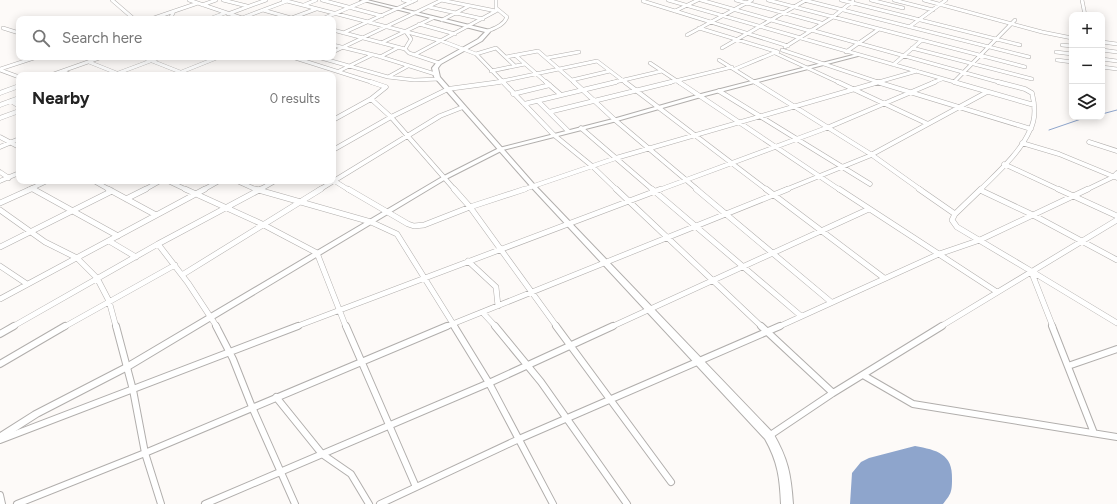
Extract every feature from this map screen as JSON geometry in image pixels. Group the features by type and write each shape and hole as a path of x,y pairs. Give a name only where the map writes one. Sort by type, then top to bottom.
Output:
{"highway":[{"path":"365,0 488,31 480,40 465,50 439,63 435,68 437,77 533,186 769,436 780,454 785,469 787,504"}],"street":[{"path":"112,0 131,16"},
{"path":"189,0 233,16"},
{"path":"202,5 216,0"},
{"path":"223,0 248,7"},
{"path":"233,3 240,0"},
{"path":"219,16 266,0"},
{"path":"283,0 289,0 335,14 441,41 476,54 501,82 554,135 592,166 630,201 667,238 833,393"},
{"path":"246,16 289,0"},
{"path":"303,5 316,0"},
{"path":"322,0 382,16"},
{"path":"330,16 365,0"},
{"path":"403,0 412,2"},
{"path":"343,33 416,0"},
{"path":"336,50 442,0 498,11 507,17 506,20 498,27 488,31"},
{"path":"496,0 496,8 498,11"},
{"path":"668,0 1034,105"},
{"path":"674,11 698,0"},
{"path":"701,0 1030,91 1032,93 1034,105 1031,129 1022,143 1004,164 955,214 952,220 957,227 1031,270 1117,323"},
{"path":"736,0 821,23"},
{"path":"687,35 752,0"},
{"path":"768,0 1025,67"},
{"path":"722,48 784,14 805,0 1029,57"},
{"path":"841,0 1020,44"},
{"path":"550,112 733,68 788,46 821,23 833,17 855,0"},
{"path":"871,0 903,8"},
{"path":"880,2 884,0"},
{"path":"894,0 933,10"},
{"path":"924,0 1042,32 1069,37"},
{"path":"909,26 946,0"},
{"path":"1082,0 1084,12"},
{"path":"643,1 788,46"},
{"path":"160,16 198,3"},
{"path":"895,13 909,4"},
{"path":"442,20 469,6"},
{"path":"429,7 483,18"},
{"path":"297,16 316,8"},
{"path":"263,10 281,16"},
{"path":"172,16 174,11"},
{"path":"414,55 498,11"},
{"path":"381,43 433,18"},
{"path":"954,82 1015,20"},
{"path":"419,24 455,34"},
{"path":"3,28 16,32"},
{"path":"699,28 822,64 910,93 1031,129"},
{"path":"846,52 880,29"},
{"path":"336,31 399,47 405,49 409,53 439,63"},
{"path":"405,32 411,39 405,49"},
{"path":"893,65 922,40"},
{"path":"1105,42 1117,44"},
{"path":"1110,43 1116,53"},
{"path":"336,45 380,57 437,77"},
{"path":"1062,45 1069,46"},
{"path":"380,57 399,47"},
{"path":"476,54 496,48 515,66"},
{"path":"912,48 1032,80"},
{"path":"506,57 538,51 596,101 615,120 687,179 725,213 774,252 831,302"},
{"path":"778,51 807,69 928,124"},
{"path":"1105,51 1116,53"},
{"path":"547,58 580,52"},
{"path":"1056,52 1069,54"},
{"path":"339,71 372,55"},
{"path":"515,55 561,95"},
{"path":"0,439 36,414 127,367 444,178 501,149 858,55"},
{"path":"1105,59 1117,61"},
{"path":"0,70 29,60"},
{"path":"60,72 94,60"},
{"path":"125,72 151,61 180,72 210,60"},
{"path":"302,60 386,87 371,99 336,118"},
{"path":"311,63 316,60"},
{"path":"331,60 388,77 414,80 437,77"},
{"path":"719,60 872,155 955,214"},
{"path":"1057,60 1069,62"},
{"path":"336,148 391,117 448,89 501,82 597,61 657,108 822,230 884,278"},
{"path":"89,62 115,72"},
{"path":"650,63 774,147 997,292"},
{"path":"491,71 525,64"},
{"path":"388,77 408,66"},
{"path":"1105,67 1117,69"},
{"path":"0,70 16,76"},
{"path":"524,104 662,71"},
{"path":"336,181 408,224 414,226 424,225 470,207 616,158 917,71"},
{"path":"572,80 610,72"},
{"path":"0,439 133,390 468,261 829,127 942,79"},
{"path":"513,94 550,85"},
{"path":"0,93 16,87"},
{"path":"719,91 870,184"},
{"path":"17,504 145,453 252,407 531,292 872,155 987,92"},
{"path":"0,105 16,99"},
{"path":"371,99 391,117 470,207 499,250 671,482"},
{"path":"11,101 16,104"},
{"path":"538,101 568,131"},
{"path":"336,179 440,116 463,107"},
{"path":"0,118 16,112"},
{"path":"581,128 801,316"},
{"path":"0,137 16,146"},
{"path":"0,147 16,140"},
{"path":"1089,142 1117,151"},
{"path":"1022,143 1059,154 1116,176"},
{"path":"1004,164 1117,216"},
{"path":"0,172 9,178"},
{"path":"0,182 16,174"},
{"path":"380,504 519,439 767,332 884,278 939,254 980,240 1116,176"},
{"path":"0,203 41,184"},
{"path":"99,184 156,215"},
{"path":"126,199 154,184"},
{"path":"174,184 262,224 317,253 339,311 416,487"},
{"path":"0,299 213,184"},
{"path":"244,184 258,190 371,222 397,234 489,383 553,504"},
{"path":"0,334 158,244 269,184"},
{"path":"182,275 328,184"},
{"path":"32,188 118,236"},
{"path":"980,190 1032,215 1117,260"},
{"path":"0,247 112,191"},
{"path":"205,504 489,383 869,209"},
{"path":"0,210 45,242 77,258 97,278 109,300 133,390 145,453 161,504"},
{"path":"769,436 833,393 1031,270 1082,242 1117,220"},
{"path":"109,241 136,257"},
{"path":"158,244 175,265 210,317 230,353 252,407 283,471 295,504"},
{"path":"468,261 496,287 498,306"},
{"path":"0,364 109,300 175,265"},
{"path":"0,266 27,284"},
{"path":"1031,270 1094,433"},
{"path":"482,313 506,337 529,364 628,504"},
{"path":"1068,366 1117,349"},
{"path":"863,375 913,404 1117,437"},
{"path":"276,398 322,454 351,474 369,504"},
{"path":"0,495 2,504"}],"water":[{"path":"915,446 937,452 947,459 950,464 952,471 951,490 943,504 850,504 852,473 861,462 869,458"}],"waterway":[{"path":"1105,113 1117,110"},
{"path":"1049,130 1078,120"}]}
